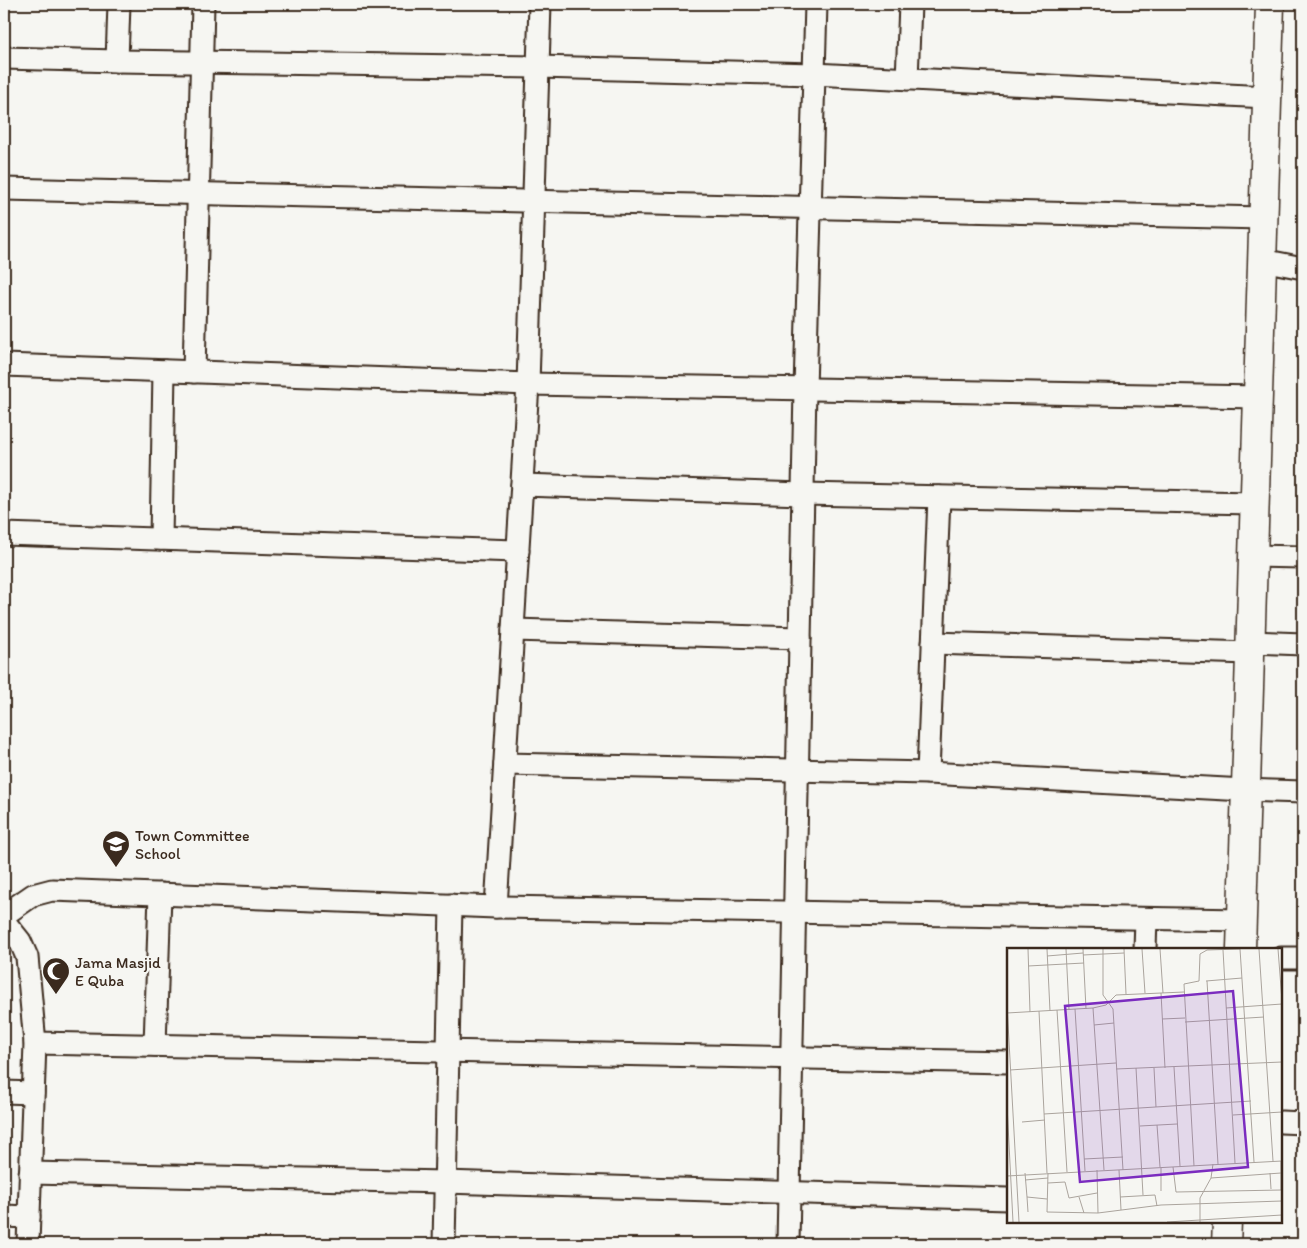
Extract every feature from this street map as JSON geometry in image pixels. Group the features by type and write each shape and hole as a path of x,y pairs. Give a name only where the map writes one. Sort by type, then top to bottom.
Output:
{"street":[{"path":"117,61 119,4"},
{"path":"194,372 203,4"},
{"path":"496,907 528,384 540,4"},
{"path":"788,1244 805,389 816,4"},
{"path":"907,79 910,4"},
{"path":"1241,948 1270,4"},
{"path":"4,58 538,67 814,74 1267,97"},
{"path":"4,189 1263,218"},
{"path":"1262,260 1303,268"},
{"path":"4,365 528,384 1258,397"},
{"path":"160,539 164,370"},
{"path":"522,485 803,494 1254,503"},
{"path":"928,773 939,497"},
{"path":"4,534 518,551"},
{"path":"1253,556 1303,557"},
{"path":"513,630 800,638"},
{"path":"933,643 1250,648 1303,644"},
{"path":"505,764 928,773 1303,792"},
{"path":"4,915 33,895 52,890 496,907 1242,920"},
{"path":"155,1045 160,894"},
{"path":"444,1244 451,905"},
{"path":"1145,948 1146,918"},
{"path":"4,921 20,941 27,957 35,1043 28,1244"},
{"path":"1282,958 1303,958"},
{"path":"35,1043 1007,1062"},
{"path":"4,1092 33,1093"},
{"path":"1282,1122 1303,1124"},
{"path":"30,1173 445,1182 1007,1199"},
{"path":"4,1216 29,1217"},
{"path":"1226,1244 1227,1223"}],"place":[{"name":"Town Committee School","path":"116,868"},
{"name":"Jama Masjid E Quba","path":"56,995"}]}
